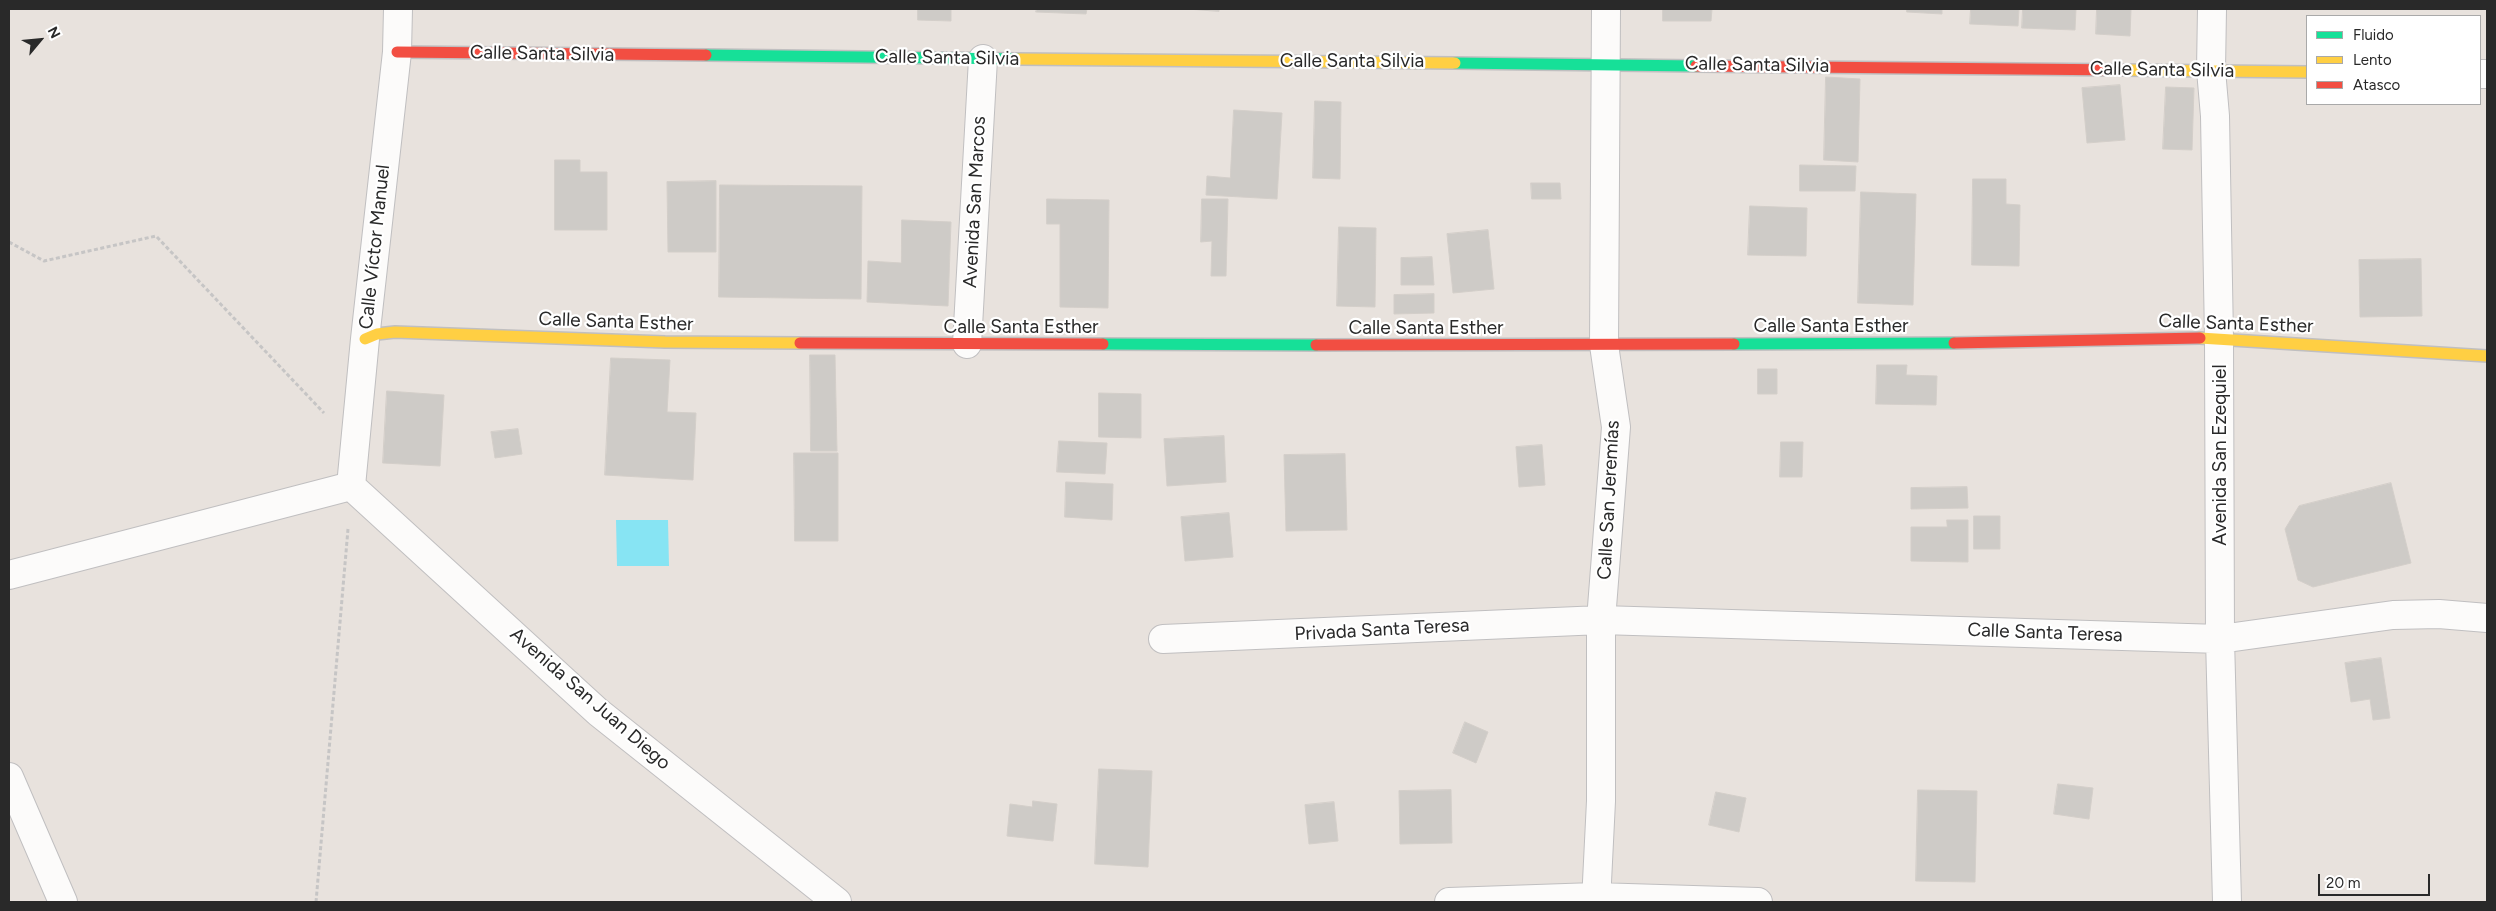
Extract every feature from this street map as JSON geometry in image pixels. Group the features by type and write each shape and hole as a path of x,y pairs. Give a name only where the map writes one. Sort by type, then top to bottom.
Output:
{"street":[{"name":"Calle Víctor Manuel","path":"351,486 365,339 397,52 398,9"},
{"name":"Calle San Jeremías","path":"1596,899 1601,801 1601,620 1616,427 1604,345 1606,9"},
{"name":"Avenida San Ezequiel","path":"2212,9 2211,70 2215,116 2219,338 2220,639 2227,902"},
{"name":"Calle Santa Silvia","path":"397,52 983,59 1605,63 2306,72"},
{"name":"Avenida San Marcos","path":"967,344 983,59"},
{"name":"Calle Santa Esther","path":"365,339 376,334 394,332 665,342 967,344 1604,345 1937,343 2219,338 2487,356"},
{"path":"9,575 351,486"},
{"name":"Avenida San Juan Diego","path":"351,486 598,712 837,902"},
{"name":"Calle Santa Teresa","path":"1601,620 2220,639 2393,615 2439,614 2487,618"},
{"name":"Privada Santa Teresa","path":"1163,639 1601,620"},
{"path":"9,777 63,902"},
{"path":"1449,902 1596,899 1758,902"}],"path":[{"path":"9,242 44,261 156,236 354,446"},
{"path":"316,902 351,486"}],"water":[{"path":"616,520 668,520 669,566 617,566"}],"building":[{"path":"918,9 951,9 951,21 918,20"},
{"path":"1037,9 1087,9 1086,14 1036,12"},
{"path":"1188,9 1219,9 1219,11"},
{"path":"1663,9 1712,9 1711,21 1663,21"},
{"path":"1907,9 1942,9 1942,14 1907,12"},
{"path":"1971,9 2019,9 2018,26 1970,24"},
{"path":"2023,9 2076,9 2075,30 2022,28"},
{"path":"2097,9 2131,9 2130,36 2096,34"},
{"path":"1826,77 1860,79 1858,162 1824,160"},
{"path":"2120,85 2125,140 2087,143 2082,88"},
{"path":"2166,87 2194,88 2192,150 2163,149"},
{"path":"1315,101 1341,102 1340,179 1313,178"},
{"path":"1234,110 1282,113 1277,199 1206,195 1207,176 1230,178"},
{"path":"555,160 580,160 580,172 607,172 607,230 555,230"},
{"path":"1800,165 1856,166 1855,191 1800,191"},
{"path":"1973,179 2006,179 2006,204 2020,205 2019,266 1972,265"},
{"path":"716,181 716,252 668,252 667,182"},
{"path":"1531,183 1560,183 1561,199 1532,199"},
{"path":"720,185 862,186 861,299 719,297"},
{"path":"1861,192 1916,194 1913,305 1858,303"},
{"path":"1047,199 1109,200 1108,308 1060,307 1060,224 1047,224"},
{"path":"1202,199 1228,199 1226,276 1211,276 1212,241 1201,242"},
{"path":"1750,206 1807,208 1806,256 1748,255"},
{"path":"902,220 951,222 948,306 867,302 868,261 901,263"},
{"path":"1339,227 1376,228 1375,307 1337,306"},
{"path":"1488,230 1494,289 1453,293 1447,234"},
{"path":"1432,257 1434,285 1401,285 1401,258"},
{"path":"2421,259 2422,316 2360,317 2359,260"},
{"path":"1434,294 1434,313 1394,314 1394,295"},
{"path":"810,355 835,355 837,451 811,451"},
{"path":"611,358 670,360 667,412 696,413 693,480 605,475"},
{"path":"1877,365 1907,365 1906,375 1937,376 1936,405 1876,404"},
{"path":"1758,369 1777,369 1777,394 1758,394"},
{"path":"387,391 444,395 440,466 383,463"},
{"path":"1099,393 1141,394 1141,438 1099,437"},
{"path":"518,429 522,454 495,458 491,432"},
{"path":"1224,436 1226,482 1167,486 1164,439"},
{"path":"1059,441 1107,443 1105,474 1057,472"},
{"path":"1781,442 1803,442 1802,477 1780,477"},
{"path":"1542,445 1545,485 1519,487 1516,447"},
{"path":"794,453 838,453 838,541 795,541"},
{"path":"1345,454 1347,530 1286,531 1284,455"},
{"path":"1066,482 1113,484 1112,520 1065,517"},
{"path":"2391,483 2411,563 2313,587 2298,580 2285,529 2299,506"},
{"path":"1967,487 1968,508 1911,509 1911,488"},
{"path":"1229,513 1233,557 1185,561 1181,517"},
{"path":"1974,516 2000,516 2000,549 1974,549"},
{"path":"1947,520 1968,520 1968,562 1911,561 1911,527 1947,527"},
{"path":"2381,658 2390,718 2373,720 2370,699 2351,702 2345,663"},
{"path":"1465,722 1488,732 1476,763 1453,753"},
{"path":"1099,769 1152,771 1148,867 1095,864"},
{"path":"2058,784 2093,788 2089,819 2054,814"},
{"path":"1451,790 1452,843 1400,844 1399,791"},
{"path":"1918,790 1977,791 1975,882 1916,881"},
{"path":"1716,792 1746,798 1739,832 1709,825"},
{"path":"1033,801 1057,804 1053,841 1007,836 1010,804 1032,807"},
{"path":"1334,802 1338,841 1309,844 1305,805"}],"traffic: fast":[{"path":"706,55 1018,59"},
{"path":"1455,63 1696,66"},
{"path":"1734,344 1954,343"},
{"path":"1103,344 1316,345"}],"traffic: slow":[{"path":"1018,59 1455,63"},
{"path":"2125,70 2306,72"},
{"path":"365,339 377,334 395,332 665,342 800,343"},
{"path":"2200,338 2487,356"}],"traffic: jam":[{"path":"397,52 706,55"},
{"path":"1696,66 2125,70"},
{"path":"1954,343 2200,338"},
{"path":"800,343 1103,344"},
{"path":"1316,345 1734,344"}]}
